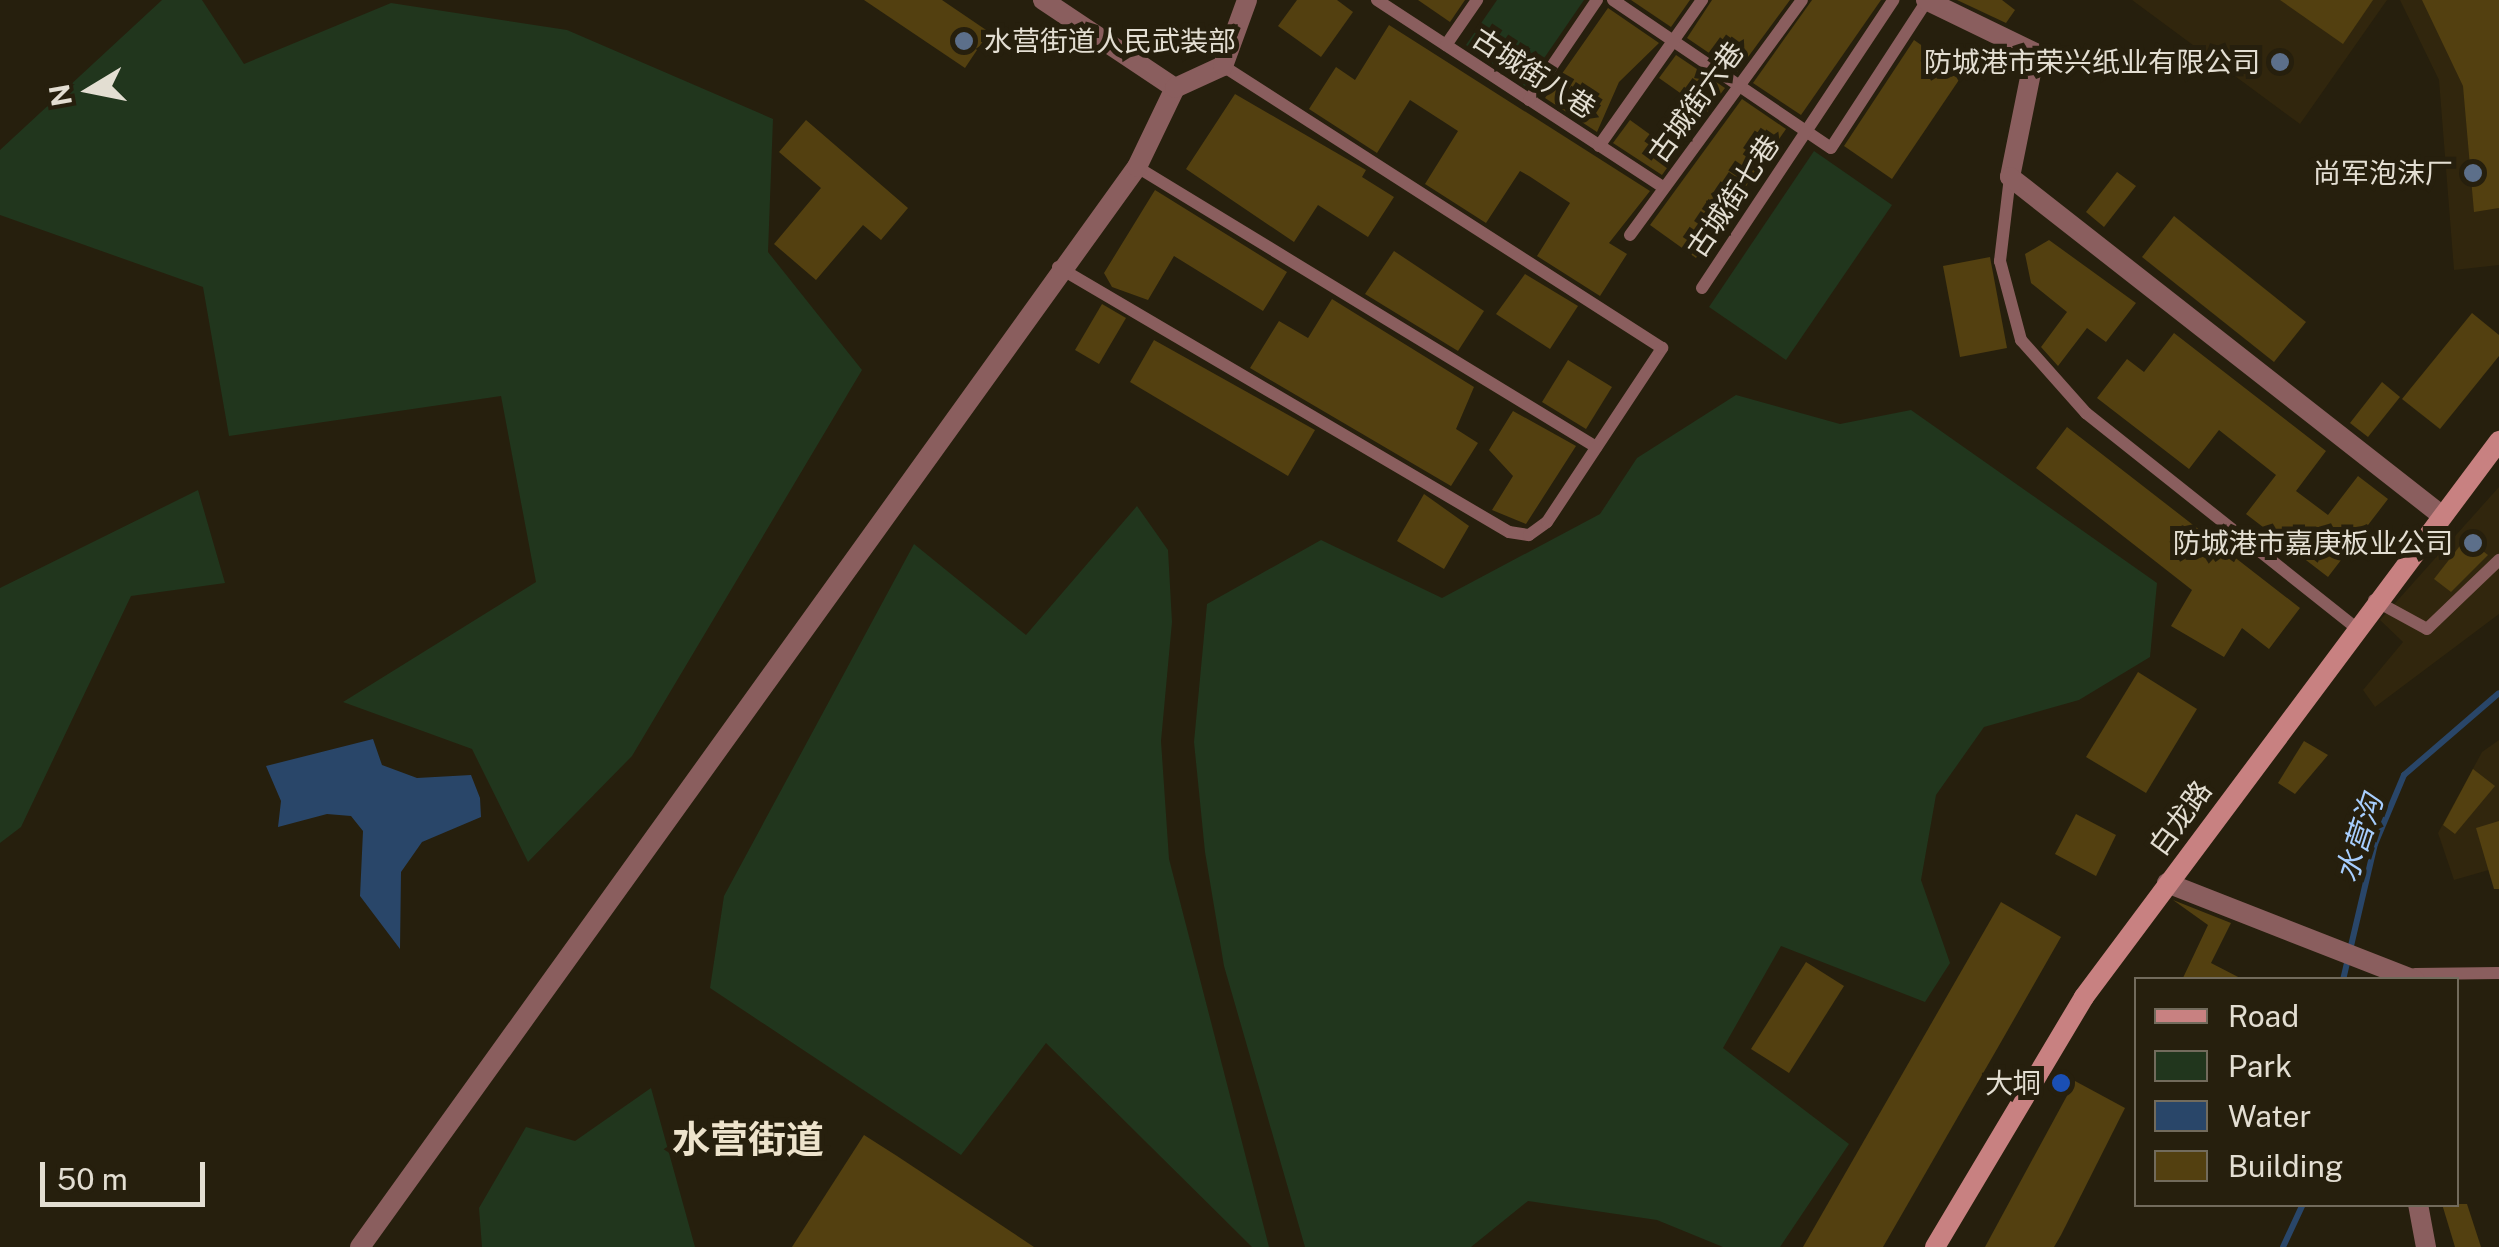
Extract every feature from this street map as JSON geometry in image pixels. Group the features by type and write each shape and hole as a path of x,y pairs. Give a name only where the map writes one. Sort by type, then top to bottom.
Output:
{"street":[{"path":"1042,0 1175,88"},
{"path":"360,1247 1058,266 1137,167 1175,88 1223,66 1247,0"},
{"path":"1927,0 2035,53 2010,177 2440,514"},
{"name":"白龙路","path":"1934,1247 2084,997 2374,600 2499,441"},
{"path":"2166,882 2415,977"},
{"path":"2419,1207 2426,1247"}],"lane":[{"name":"古城街八巷","path":"1377,0 1664,188"},
{"path":"1446,45 1477,0"},
{"path":"1528,100 1597,0"},
{"path":"1613,0 1806,132"},
{"path":"1599,146 1702,0"},
{"name":"古城街六巷","path":"1630,235 1802,0"},
{"name":"古城街七巷","path":"1702,288 1893,0"},
{"name":"古城街七巷","path":"1806,132 1831,148 1927,0"},
{"path":"1058,266 1509,532 1529,535 1547,522 1662,348 1223,66"},
{"path":"1137,167 1596,447"},
{"path":"2010,177 2000,260 2021,340 2086,413 2355,627"},
{"path":"2374,600 2427,629 2454,613 2499,560"},
{"path":"2415,977 2499,973"}],"shaded area":[{"name":"防城港市荣兴纸业有限公司","path":"2132,0 2387,0 2300,124"},
{"name":"尚军泡沫厂","path":"2400,0 2499,0 2499,265 2454,270 2439,80"},
{"name":"防城港市嘉庚板业公司","path":"2499,487 2499,614 2375,707 2363,690 2403,642 2380,620"},
{"path":"2499,740 2499,867 2454,880 2438,833 2482,752"}],"green space":[{"path":"162,0 202,0 244,64 391,3 567,30 773,119 768,252 862,370 632,756 528,862 472,749 343,702 536,582 501,396 229,436 203,287 0,215 0,150"},
{"path":"1497,0 1584,0 1525,86 1466,45"},
{"path":"1814,151 1892,205 1786,360 1709,307"},
{"path":"1736,395 1840,424 1911,410 2157,583 2150,657 2079,700 1984,727 1936,795 1921,880 1950,963 1925,1002 1781,946 1723,1048 1849,1144 1780,1247 1723,1247 1657,1220 1528,1201 1471,1247 1305,1247 1224,966 1205,852 1194,742 1207,604 1321,540 1442,598 1600,514 1637,458"},
{"path":"198,490 225,583 131,596 21,827 0,843 0,588"},
{"path":"1137,506 1168,550 1172,622 1161,741 1169,859 1269,1247 1252,1247 1046,1043 961,1155 710,988 724,896 914,544 1026,635"},
{"path":"651,1088 695,1247 482,1247 479,1208 526,1127 575,1141"}],"water":[{"path":"373,739 382,765 417,778 471,775 480,798 481,817 422,842 401,872 400,949 360,896 363,831 351,816 327,814 278,827 281,801 266,766"}],"building":[{"path":"864,0 942,0 989,32 965,68"},
{"path":"1297,0 1337,0 1353,12 1321,57 1278,26"},
{"path":"1418,0 1465,0 1450,22"},
{"path":"1631,0 1690,0 1671,27"},
{"path":"1712,0 1790,0 1737,72 1687,38"},
{"path":"1812,0 1881,0 1801,115 1753,83"},
{"path":"1957,0 2002,0 2015,10 2006,23"},
{"path":"2280,0 2373,0 2343,44"},
{"path":"2422,0 2499,0 2499,208 2474,212 2463,86"},
{"path":"1608,8 1659,43 1619,82 1597,132 1545,98"},
{"path":"1389,25 1650,191 1609,243 1627,254 1600,296 1537,256 1570,203 1529,176 1520,171 1486,223 1425,184 1458,131 1410,100 1377,153 1309,109 1336,67 1355,80"},
{"path":"1914,40 1963,74 1892,179 1844,146"},
{"path":"1676,55 1725,88 1707,112 1659,78"},
{"path":"1235,94 1366,170 1362,177 1394,197 1368,237 1318,205 1294,242 1186,169"},
{"path":"1742,99 1786,129 1696,258 1650,225"},
{"path":"806,120 908,208 881,240 863,225 816,280 774,244 821,188 779,152"},
{"path":"1630,120 1677,154 1662,175 1613,143"},
{"path":"2117,172 2136,186 2104,227 2086,212"},
{"path":"1155,190 1287,272 1263,311 1174,256 1148,300 1112,287 1104,273"},
{"path":"2174,216 2306,322 2274,362 2142,257"},
{"path":"2049,240 2136,303 2106,342 2087,328 2058,366 2041,347 2067,312 2031,283 2025,254"},
{"path":"1394,251 1484,311 1458,351 1365,294"},
{"path":"1990,257 2007,348 1960,357 1943,266"},
{"path":"1525,274 1578,306 1550,349 1496,314"},
{"path":"1332,299 1474,387 1456,429 1478,443 1451,486 1250,368 1279,321 1308,338"},
{"path":"1102,304 1126,318 1099,364 1075,350"},
{"path":"2472,313 2499,335 2499,356 2440,429 2402,399"},
{"path":"2174,333 2326,451 2296,491 2328,515 2358,476 2388,499 2328,577 2246,514 2276,475 2219,430 2189,469 2097,398 2127,359 2144,372"},
{"path":"1154,340 1315,430 1288,476 1130,382"},
{"path":"1568,360 1612,387 1586,429 1542,402"},
{"path":"2382,382 2400,397 2368,437 2350,423"},
{"path":"1513,411 1576,446 1526,524 1492,510 1513,476 1489,450"},
{"path":"2067,427 2300,608 2269,649 2242,628 2224,657 2171,626 2192,590 2036,468"},
{"path":"1424,494 1469,526 1444,569 1397,541"},
{"path":"2466,538 2488,555 2451,592 2434,579"},
{"path":"2138,672 2197,709 2146,793 2086,757"},
{"path":"2304,741 2328,755 2295,794 2278,783"},
{"path":"2473,769 2495,786 2455,834 2443,825"},
{"path":"2076,814 2116,835 2096,876 2055,854"},
{"path":"2499,821 2499,889 2494,889 2476,828"},
{"path":"2173,900 2231,923 2211,963 2238,977 2183,977 2208,925"},
{"path":"2001,902 2061,937 2001,1042 1883,1247 1803,1247"},
{"path":"1806,962 1844,986 1789,1073 1751,1049"},
{"path":"2075,1081 2125,1108 2061,1235 2054,1247 1985,1247"},
{"path":"864,1135 897,1156 1034,1247 792,1247"},
{"path":"2467,1204 2481,1247 2455,1247 2443,1207"}],"waterway":[{"name":"水营沟","path":"2344,977 2375,844 2404,775 2499,693"},
{"name":"水营沟","path":"2283,1247 2302,1207"}],"place":[{"name":"水营街道人民武装部","path":"964,41"},
{"name":"防城港市荣兴纸业有限公司","path":"2280,62"},
{"name":"尚军泡沫厂","path":"2473,173"},
{"name":"防城港市嘉庚板业公司","path":"2473,543"},
{"name":"大垌","path":"2061,1083"}],"district":[{"name":"水营街道","path":"748,1140"}]}
